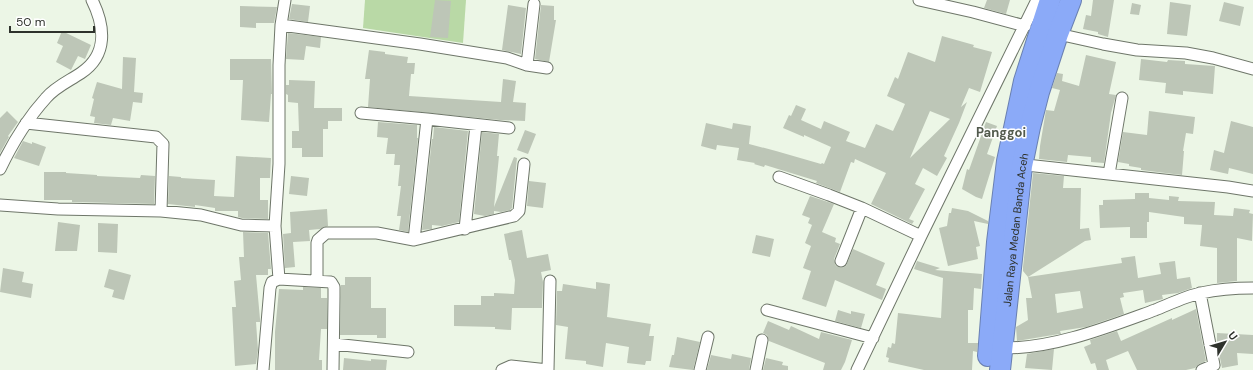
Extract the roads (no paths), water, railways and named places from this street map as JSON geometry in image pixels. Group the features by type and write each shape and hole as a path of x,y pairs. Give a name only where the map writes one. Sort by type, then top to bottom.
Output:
{"highway":[{"name":"Jalan Raya Medan Banda Aceh","path":"986,370 1004,258 1024,81 1050,0"},
{"name":"Jalan Raya Medan Banda Aceh","path":"1014,163 1030,127 1039,92 1071,0"},
{"name":"Jalan Raya Medan Banda Aceh","path":"1000,370 1002,348 1004,258"}],"street":[{"path":"0,169 26,123 53,91 82,72 94,60 100,47 102,33 100,20 92,0"},
{"path":"279,278 275,226 279,164 280,25 285,0"},
{"path":"919,0 973,12 1025,26"},
{"path":"857,370 998,77 1037,0"},
{"path":"527,65 534,4"},
{"path":"280,25 507,58 527,65 547,68"},
{"path":"1058,34 1130,49 1186,53 1213,58 1253,69"},
{"path":"1108,174 1122,98"},
{"path":"361,113 510,128"},
{"path":"414,240 427,119"},
{"path":"26,123 156,136 163,144 161,211"},
{"path":"465,229 476,125"},
{"path":"1014,163 1253,191"},
{"path":"317,281 317,243 318,240 326,233 377,233 414,240 511,218 517,214 519,207 524,164"},
{"path":"779,177 862,208 921,236"},
{"path":"0,205 58,209 161,211 201,215 241,225 275,226"},
{"path":"840,261 862,208"},
{"path":"263,370 270,288 272,282 279,278 331,282 334,287 333,370"},
{"path":"502,370 511,366 548,370 550,281"},
{"path":"1002,348 1016,348 1067,340 1200,293 1230,288 1253,288"},
{"path":"1200,293 1214,365 1202,370"},
{"path":"767,310 873,338"},
{"path":"700,370 708,338"},
{"path":"756,370 762,340"},
{"path":"334,344 408,352"}],"district":[{"name":"Panggoi","path":"1001,132"}]}
